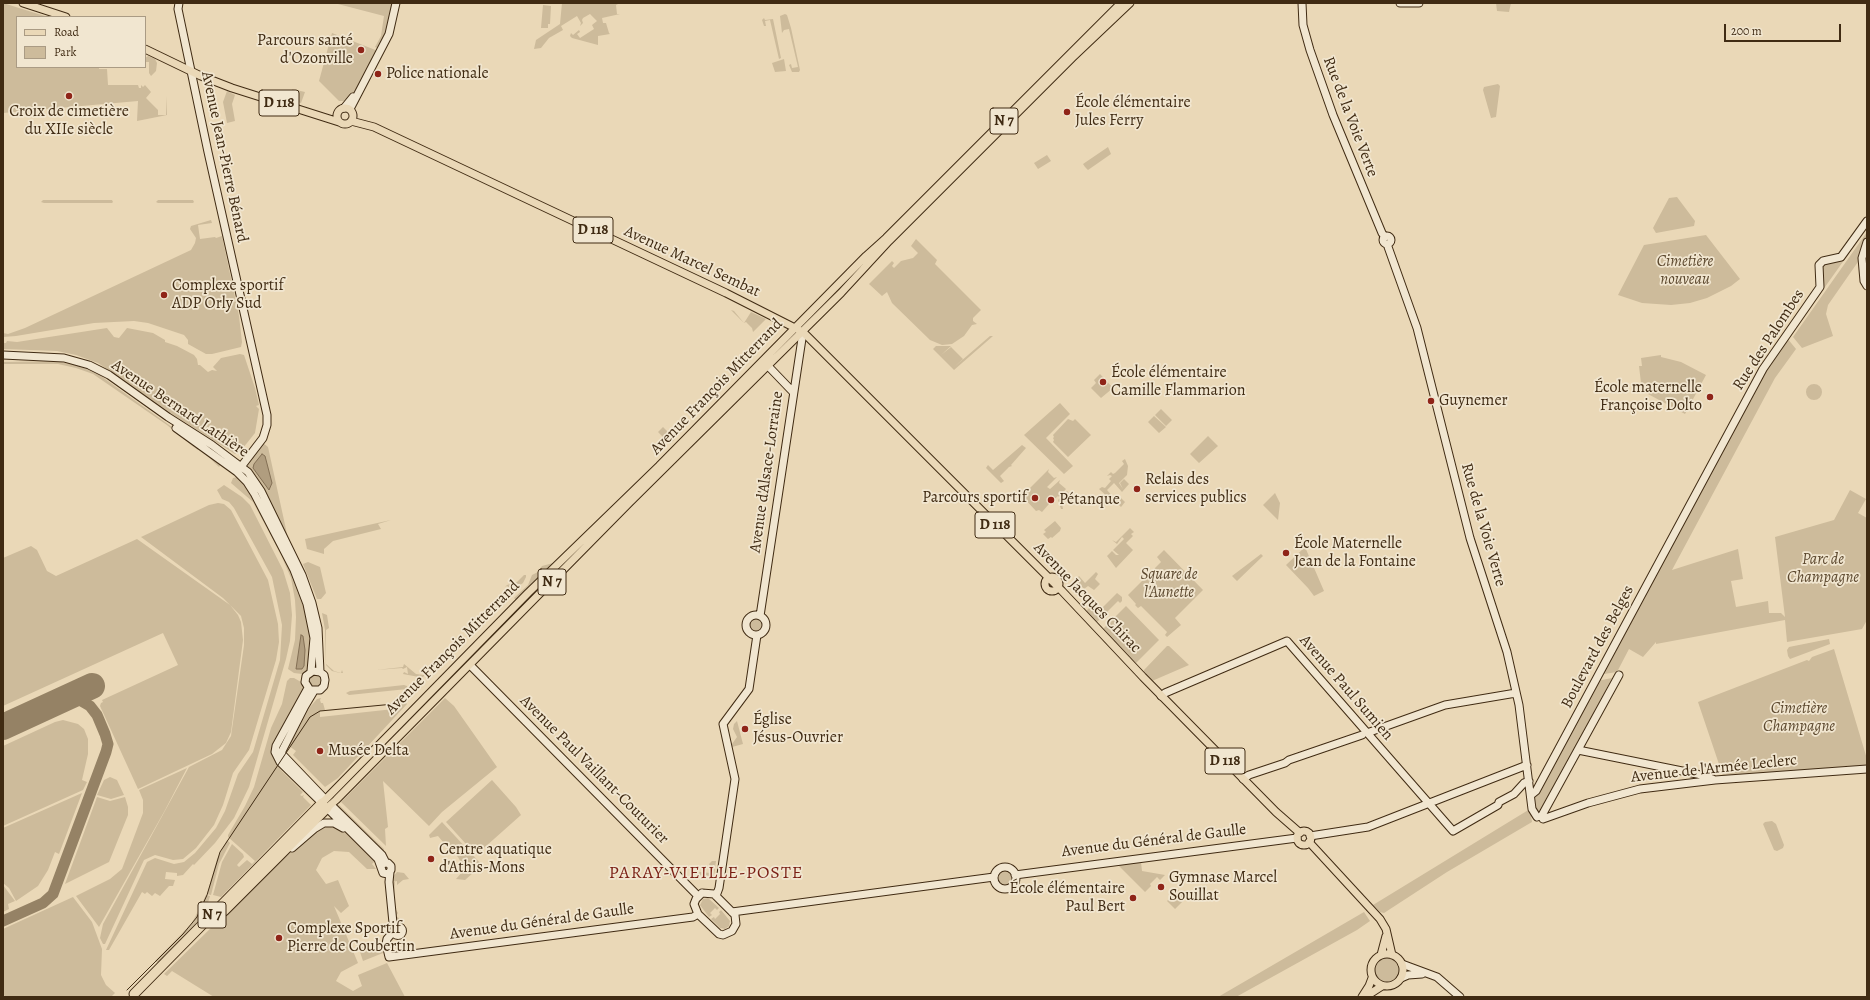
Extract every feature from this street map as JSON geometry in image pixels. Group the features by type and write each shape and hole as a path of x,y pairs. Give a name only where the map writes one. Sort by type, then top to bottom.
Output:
{"highway":[{"name":"N 7","path":"136,995 276,860 328,803"},
{"name":"N 7","path":"136,995 328,803"}],"main road":[{"path":"24,3 63,16"},
{"name":"Avenue François Mitterrand","path":"328,803 334,790 493,628 659,466 795,328 1121,3"},
{"path":"1105,27 1127,3"},
{"name":"Avenue François Mitterrand","path":"328,803 444,691 725,408 769,367 870,263 894,236 1130,3"},
{"name":"D 118","path":"146,48 158,51 240,90 273,102 317,114 339,122"},
{"path":"339,122 337,118 346,111 353,117 351,122"},
{"name":"Avenue Marcel Sembat","path":"346,111 374,127 803,332"},
{"name":"D 118","path":"317,114 346,111"},
{"name":"Avenue Marcel Sembat","path":"339,122 347,124 351,122 374,127"},
{"name":"Avenue Jacques Chirac","path":"803,332 1048,580"},
{"path":"1053,576 1058,579 1060,584 1056,589 1050,592 1045,589 1044,584 1053,576"},
{"name":"Avenue Jacques Chirac","path":"1056,589 1276,812 1298,835 1299,843 1308,841 1362,899 1380,919 1386,931 1392,955"},
{"path":"1298,835 1306,832 1308,841"},
{"path":"1362,997 1372,978 1370,970 1372,963 1381,955 1386,931"},
{"path":"1365,997 1382,986 1393,986 1402,978 1404,970 1398,958 1392,955 1381,955"},
{"path":"1372,978 1382,986"}],"street":[{"path":"346,111 359,91 389,34 396,3"},
{"name":"Rue de la Voie Verte","path":"1302,3 1303,25 1310,50 1333,115 1386,240 1417,327 1470,538 1507,652 1516,693 1533,813 1540,818"},
{"path":"1400,3 1420,3"},
{"name":"Avenue Jean-Pierre Bénard","path":"178,4 244,314 248,348 263,409 261,432 238,468"},
{"path":"210,158 217,156"},
{"name":"Rue des Palombes","path":"1686,510 1763,369 1820,287 1819,265 1823,262 1841,257 1867,221"},
{"path":"1867,242 1862,258 1864,282 1867,286"},
{"name":"Avenue d'Alsace-Lorraine","path":"760,616 803,332"},
{"name":"Avenue Bernard Lathière","path":"3,355 53,356 75,360 89,365 109,375 168,417 212,445 238,468 254,493 303,592 313,630 313,655 311,671 305,679 311,690"},
{"name":"Avenue Bernard Lathière","path":"3,360 53,359 78,364 95,371 114,382 253,478 261,491 307,587 318,628 320,672 325,678 325,683 322,688 311,690 276,746 275,752 280,762 328,803"},
{"path":"769,367 793,392"},
{"name":"Boulevard des Belges","path":"1531,795 1536,791 1686,510"},
{"path":"752,616 760,616 764,619 766,626 763,632 757,635 749,632 746,624 752,616"},
{"path":"716,896 719,888 735,780 734,769 723,724 749,689 757,635"},
{"name":"Avenue Paul Sumien","path":"1162,696 1165,693 1286,641 1365,734 1385,754 1453,831 1498,805 1499,802 1514,794 1524,783 1529,781"},
{"name":"Avenue Paul Vaillant-Couturier","path":"470,665 698,896"},
{"path":"311,671 320,672"},
{"name":"Boulevard des Belges","path":"1540,818 1618,675"},
{"path":"1243,780 1249,776 1285,763 1289,760 1445,705 1516,693"},
{"path":"1578,750 1697,774 1715,780"},
{"path":"1308,841 1368,827 1527,765"},
{"name":"Avenue de l'Armée Leclerc","path":"1540,818 1640,789 1715,780 1867,769"},
{"path":"328,803 356,837 384,864"},
{"path":"328,803 382,855 384,864"},
{"path":"276,860 314,828 324,823 337,824 356,837"},
{"name":"Avenue du Général de Gaulle","path":"1015,875 1298,835"},
{"name":"Avenue du Général de Gaulle","path":"384,864 382,871 387,873 393,923 396,932 387,939 386,947 389,957 693,917 698,914"},
{"path":"1002,868 1011,870 1015,875 1014,884 1006,889 998,887 994,877 997,871 1002,868"},
{"path":"732,912 994,877"},
{"path":"706,893 712,893 716,896 732,912 736,919 734,928 730,933 723,935 715,931 698,914 694,904 698,896 706,893"},
{"path":"1402,964 1437,977 1460,997"},
{"path":"1402,978 1414,974 1425,975 1445,985 1456,997"}],"green space":[{"path":"3,3 45,16 16,16 16,68 107,69 108,85 138,85 139,88 141,88 141,85 143,87 145,85 151,92 146,98 158,110 158,115 166,115 167,96 167,115 137,121 138,101 3,113"},
{"path":"334,3 393,3 386,33 379,49 375,47 381,36 384,16"},
{"path":"562,3 620,3 616,5 617,14 620,14 602,18 603,23 606,23 610,34 598,36 598,45 572,38 570,36 571,33 573,35 579,30 580,32 577,34 580,38 594,29 592,25 597,21 590,14 583,18 583,23 580,26 581,23 577,16 561,26 563,30 549,38 541,48 534,49 536,40 560,24"},
{"path":"1496,3 1511,3 1509,12 1497,11"},
{"path":"543,5 551,6 550,24 548,24 548,28 541,28"},
{"path":"785,14 787,15 791,28 800,70 799,72 792,72 789,65 791,64 792,68 798,67 789,29 784,30 782,33 780,16"},
{"path":"764,18 765,20 773,19 781,58 779,59 770,20 765,21 766,26 764,26 762,20"},
{"path":"332,33 378,51 353,94 344,101 339,101 319,81"},
{"path":"148,56 155,59 157,63 156,71 151,76 149,73 149,62 146,62 146,57"},
{"path":"784,59 786,71 775,72 772,63"},
{"path":"1498,84 1500,86 1496,117 1491,118 1483,90 1484,87"},
{"path":"292,89 305,92 301,103 290,100"},
{"path":"227,91 235,95 232,104 235,121 227,123 223,102"},
{"path":"1108,147 1111,154 1088,170 1085,167 1083,164"},
{"path":"1047,155 1051,161 1038,169 1034,163"},
{"path":"1677,197 1695,221 1694,226 1656,233 1653,228 1669,198"},
{"path":"43,200 112,200 113,202 44,203 41,202"},
{"path":"158,200 193,200 194,202 158,203 156,202"},
{"name":"Complexe sportif ADP Orly Sud","path":"211,220 212,223 198,225 200,239 222,236 239,316 242,342 241,347 206,354 188,344 188,340 184,335 148,323 134,321 94,323 3,337 3,333 8,334 25,328 191,250 196,238 190,229 191,226"},
{"path":"1867,224 1867,228 1795,329 1794,328 1821,289 1821,265 1839,260"},
{"path":"1867,232 1867,238 1860,251 1860,259 1828,305 1826,314 1833,336 1802,348 1793,337"},
{"name":"Cimetière nouveau","path":"1706,235 1740,279 1731,286 1707,298 1690,303 1671,305 1642,303 1618,295 1644,245"},
{"path":"916,239 937,260 935,264 981,310 973,318 973,321 977,324 972,325 964,336 952,344 942,345 930,340 892,303 887,292 882,296 869,284 892,261 894,263 892,266 894,268 901,261 913,258 918,253 911,246"},
{"path":"731,310 734,311 744,323"},
{"path":"751,312 766,319 753,332 752,328 746,322 744,323"},
{"path":"107,328 114,337 119,338 127,328 153,333 165,340 165,342 177,346 194,355 197,359 198,365 208,372 212,370 217,371 213,367 221,358 240,354 244,355 259,405 256,406 259,409 255,433 239,453 235,454 175,416 98,363 76,355 57,351 3,349 3,343 6,343 7,341 17,342"},
{"path":"990,336 993,336 954,370 933,349 936,346 951,346 941,355 951,347 963,359 953,368"},
{"name":"Parc de Champagne","path":"1787,338 1796,349 1775,378 1672,570 1738,549 1743,579 1731,581 1736,607 1768,601 1769,613 1781,613 1785,617 1775,537 1834,520 1850,490 1866,499 1858,513 1867,518 1867,620 1862,629 1787,642 1785,620 1656,644 1656,642 1643,657 1629,649 1617,672 1604,674 1603,671 1762,375"},
{"path":"1661,355 1661,357 1681,362 1706,375 1685,414 1648,394 1650,392 1644,383 1641,383 1639,366 1642,366 1641,358"},
{"path":"55,361 80,366 101,376 222,463 219,467 199,448 198,450 167,425 93,374 58,364 3,364 3,362"},
{"path":"1100,374 1113,388 1101,398 1091,388 1096,383 1094,380"},
{"path":"1814,384 1821,389 1822,392 1817,399 1814,400 1807,395 1806,392 1811,385"},
{"path":"1060,403 1070,414 1046,438 1073,466 1064,474 1024,435"},
{"path":"1161,409 1172,420 1166,426 1155,415"},
{"path":"1154,416 1166,427 1159,433 1148,422"},
{"path":"1068,419 1073,421 1075,419 1091,435 1068,457 1053,442 1053,435"},
{"path":"663,427 675,439 670,444 658,432"},
{"path":"1208,436 1218,446 1199,463 1190,454"},
{"path":"263,443 268,447 289,543 313,595 247,467 248,463"},
{"path":"1022,445 1026,448 1011,465 1012,466 1000,476 1004,481 1001,483 986,468 988,465 993,470"},
{"path":"1125,459 1128,466 1127,475 1119,483 1123,489 1120,483 1124,479 1129,484 1122,492 1114,483 1107,490 1113,497 1118,495 1125,502 1121,507 1111,498 1110,499 1099,489 1102,487 1105,488 1111,481 1109,479 1112,476 1107,476 1111,472 1113,474 1115,473 1124,464 1122,461"},
{"path":"1049,469 1048,472 1054,478 1057,477 1047,487 1050,489 1060,480 1059,483 1066,489 1042,512 1039,510 1036,511 1022,496"},
{"path":"237,477 247,485 296,580 311,629 308,669 302,674 294,673 288,669 295,640 296,617 291,578 281,555 253,502 231,483 233,478"},
{"path":"224,485 242,497 250,505 283,570 290,593 292,615 290,641 286,659 249,787 234,818 215,843 183,875 177,876 177,873 166,872 165,879 175,880 173,886 169,886 160,896 155,893 152,896 147,892 145,894 142,892 109,950 106,950 147,862 155,858 174,864 184,862 195,853 216,828 225,811 238,774 253,752 280,660 282,625 272,577 234,508 229,502 222,499 217,490"},
{"path":"1067,491 1077,502 1071,504 1067,499 1064,499 1062,504 1063,509 1061,509 1058,500"},
{"path":"1275,493 1280,503 1278,520 1263,505"},
{"path":"218,503 224,504 231,510 268,580 278,624 279,642 276,660 249,750 233,773 223,805 214,825 196,848 183,859 173,860 155,855 144,860 105,944 103,944 100,938 103,924 189,767 222,750 231,736 244,645 244,628 241,616 223,598 141,537 209,505"},
{"path":"391,520 378,524 381,529 333,541 324,549 324,554 307,549 305,539"},
{"path":"1055,521 1061,528 1060,531 1052,538 1051,537 1048,539 1043,534 1046,532 1044,530"},
{"path":"1130,528 1134,532 1131,534 1133,536 1126,543 1133,550 1116,568 1107,556 1112,551 1116,555 1119,555 1113,550 1124,539 1122,537 1117,544 1112,540 1116,542"},
{"path":"137,539 230,605 238,615 241,622 243,640 231,732 226,743 212,754 138,789 100,706 103,702 102,700 178,665 163,633 3,706 3,558 31,546 37,550 47,571 56,576"},
{"path":"1305,547 1324,591 1314,596 1286,565"},
{"name":"Square de l'Aunette","path":"1164,550 1203,590 1175,618 1181,625 1167,637 1165,635 1167,632 1141,606 1138,608 1128,595 1161,562 1157,557"},
{"path":"1261,554 1263,556 1237,581 1232,576"},
{"path":"308,562 320,567 326,593 321,599 317,599 303,564"},
{"path":"553,563 516,600 514,598 528,585 532,575 538,572 542,566"},
{"path":"1096,572 1098,574 1095,579 1100,584 1094,590 1088,586 1084,589 1076,580 1079,576 1085,583"},
{"path":"524,575 526,575 526,577 523,583 513,590 492,610 512,590 507,586 505,587 507,585 517,582"},
{"path":"1117,593 1122,597 1122,601 1120,603 1118,601 1096,623 1085,612 1091,606 1098,612"},
{"path":"1126,606 1159,640 1136,663 1103,629"},
{"path":"322,613 327,615 329,628 326,630 326,664 334,671 341,673 332,671 326,665 325,630"},
{"path":"756,617 763,622 764,625 759,632 756,633 749,628 748,625 753,618"},
{"path":"1829,639 1830,644 1790,659 1788,656 1787,650 1789,647"},
{"path":"1167,646 1169,646 1189,665 1152,681 1144,673 1144,670"},
{"name":"Cimetière Champagne","path":"1834,649 1867,759 1867,765 1723,776 1698,702 1807,660 1809,661 1812,657"},
{"path":"445,653 447,656 440,660 421,679 419,677 403,674 404,672 408,674 407,667 403,669 376,670 403,667 404,664 416,674 423,675"},
{"path":"315,674 320,676 322,681 320,686 315,688 310,686 308,681 310,676"},
{"path":"290,678 294,678 301,682 304,689 274,746 282,767 280,769 303,792 300,795 304,795 303,797 311,805 221,897 213,895 222,862 232,844 243,854 244,857 237,865 239,867 247,860 252,864 255,861 228,837 228,835 254,787 271,728 282,704 287,681"},
{"path":"1612,678 1541,813 1538,814 1536,812 1533,800 1597,681"},
{"path":"404,685 407,686 407,689 349,695 346,693 350,691"},
{"path":"321,698 321,703 323,703 325,710 320,711 320,717 394,709 398,703 405,702 407,704 338,778 325,787 293,755 296,751 289,746 310,707 317,699"},
{"path":"445,698 454,706 497,767 442,812 429,826 383,781 388,827 385,829 386,846 341,802"},
{"path":"63,720 78,724 84,729 88,739 88,754 82,780 87,782 83,790 3,826 3,746 55,722"},
{"path":"737,721 743,744 732,747 732,744 737,737 733,729 734,724"},
{"path":"187,768 99,927 76,896 110,879 122,869 143,813 143,800 139,790"},
{"path":"110,777 117,780 124,795 111,799 97,795 104,780"},
{"path":"492,780 516,807 521,815 476,855 446,822"},
{"path":"82,793 59,854 55,852 48,870 38,886 16,901 9,888 3,883 3,828"},
{"path":"97,797 110,801 125,797 128,807 128,815 109,862 65,884"},
{"path":"337,803 384,849 383,853 336,807"},
{"path":"1530,809 1532,822 1447,872 1384,913 1380,912 1373,905"},
{"path":"1772,821 1776,824 1784,845 1783,848 1777,851 1774,850 1763,824 1765,822"},
{"path":"442,822 482,865 465,880 456,879 464,868 450,845 443,842 438,836 430,838 429,835"},
{"name":"Complexe Sportif Pierre de Coubertin","path":"323,825 338,827 355,839 376,860 372,864 376,869 367,869 349,852 334,851 322,858 316,870 326,884 338,880 349,906 341,913 334,906 358,963 341,972 336,981 353,991 362,986 358,975 387,963 405,997 214,997 172,971 167,976 164,974 267,873"},
{"path":"227,840 230,843 219,864 211,895 207,894 217,859"},
{"path":"712,861 716,861 714,876 695,875 700,872 710,873 711,868 709,864"},
{"path":"1141,862 1142,871 1165,875 1160,880 1157,877 1145,892 1118,865"},
{"path":"1004,870 1011,875 1012,878 1007,885 1004,886 997,881 996,878 1001,871"},
{"path":"397,872 404,873 409,879 403,880 397,885 397,881 393,882 395,882 395,908 398,913 396,916 400,919 403,918 398,922 396,921 392,878"},
{"path":"3,885 15,901 8,904 9,909 3,912"},
{"path":"1178,890 1186,898 1175,909 1167,901"},
{"path":"206,895 210,896 207,906 196,923 158,963 155,961 192,923"},
{"path":"73,897 92,922 102,949 101,975 106,985 115,993 111,997 7,997 3,995 3,929"},
{"path":"708,898 719,908 717,910 715,908 710,913 712,915 709,917 700,905 703,899"},
{"path":"721,910 730,921 729,926 725,929 720,928 711,919 714,917 715,919 720,914 719,912"},
{"path":"1364,912 1370,921 1357,930 1236,997 1218,997"},
{"path":"379,939 383,953 363,961 359,949"},
{"path":"1387,957 1397,961 1401,971 1397,981 1387,985 1377,981 1373,971 1377,961"}],"shaded area":[{"path":"262,454 265,456 272,483 269,490 253,468 254,464"},
{"path":"301,635 303,636 305,650 304,666 302,669 296,669"}],"taxiway":[{"path":"3,921 43,903 53,894 106,752 108,744 105,734 97,715 90,706 78,699 60,701"}],"runway":[{"path":"3,727 92,686"}],"tram line":[{"path":"127,990 183,934 197,917 207,895 220,852 310,717 320,711 394,704"}],"place":[{"name":"Parcours santé d'Ozonville","path":"361,50"},
{"name":"Police nationale","path":"378,74"},
{"name":"Croix de cimetière du XIIe siècle","path":"69,96"},
{"name":"École élémentaire Jules Ferry","path":"1067,112"},
{"name":"Complexe sportif ADP Orly Sud","path":"164,295"},
{"name":"École élémentaire Camille Flammarion","path":"1103,382"},
{"name":"École maternelle Françoise Dolto","path":"1710,397"},
{"name":"Guynemer","path":"1431,401"},
{"name":"Relais des services publics","path":"1137,489"},
{"name":"Parcours sportif","path":"1035,498"},
{"name":"Pétanque","path":"1051,500"},
{"name":"École Maternelle Jean de la Fontaine","path":"1286,553"},
{"name":"Église Jésus-Ouvrier","path":"745,729"},
{"name":"Musée Delta","path":"320,751"},
{"name":"Centre aquatique d'Athis-Mons","path":"431,859"},
{"name":"Gymnase Marcel Souillat","path":"1161,887"},
{"name":"École élémentaire Paul Bert","path":"1133,898"},
{"name":"Complexe Sportif Pierre de Coubertin","path":"279,938"}],"district":[{"name":"PARAY-VIEILLE-POSTE","path":"706,874"}]}
